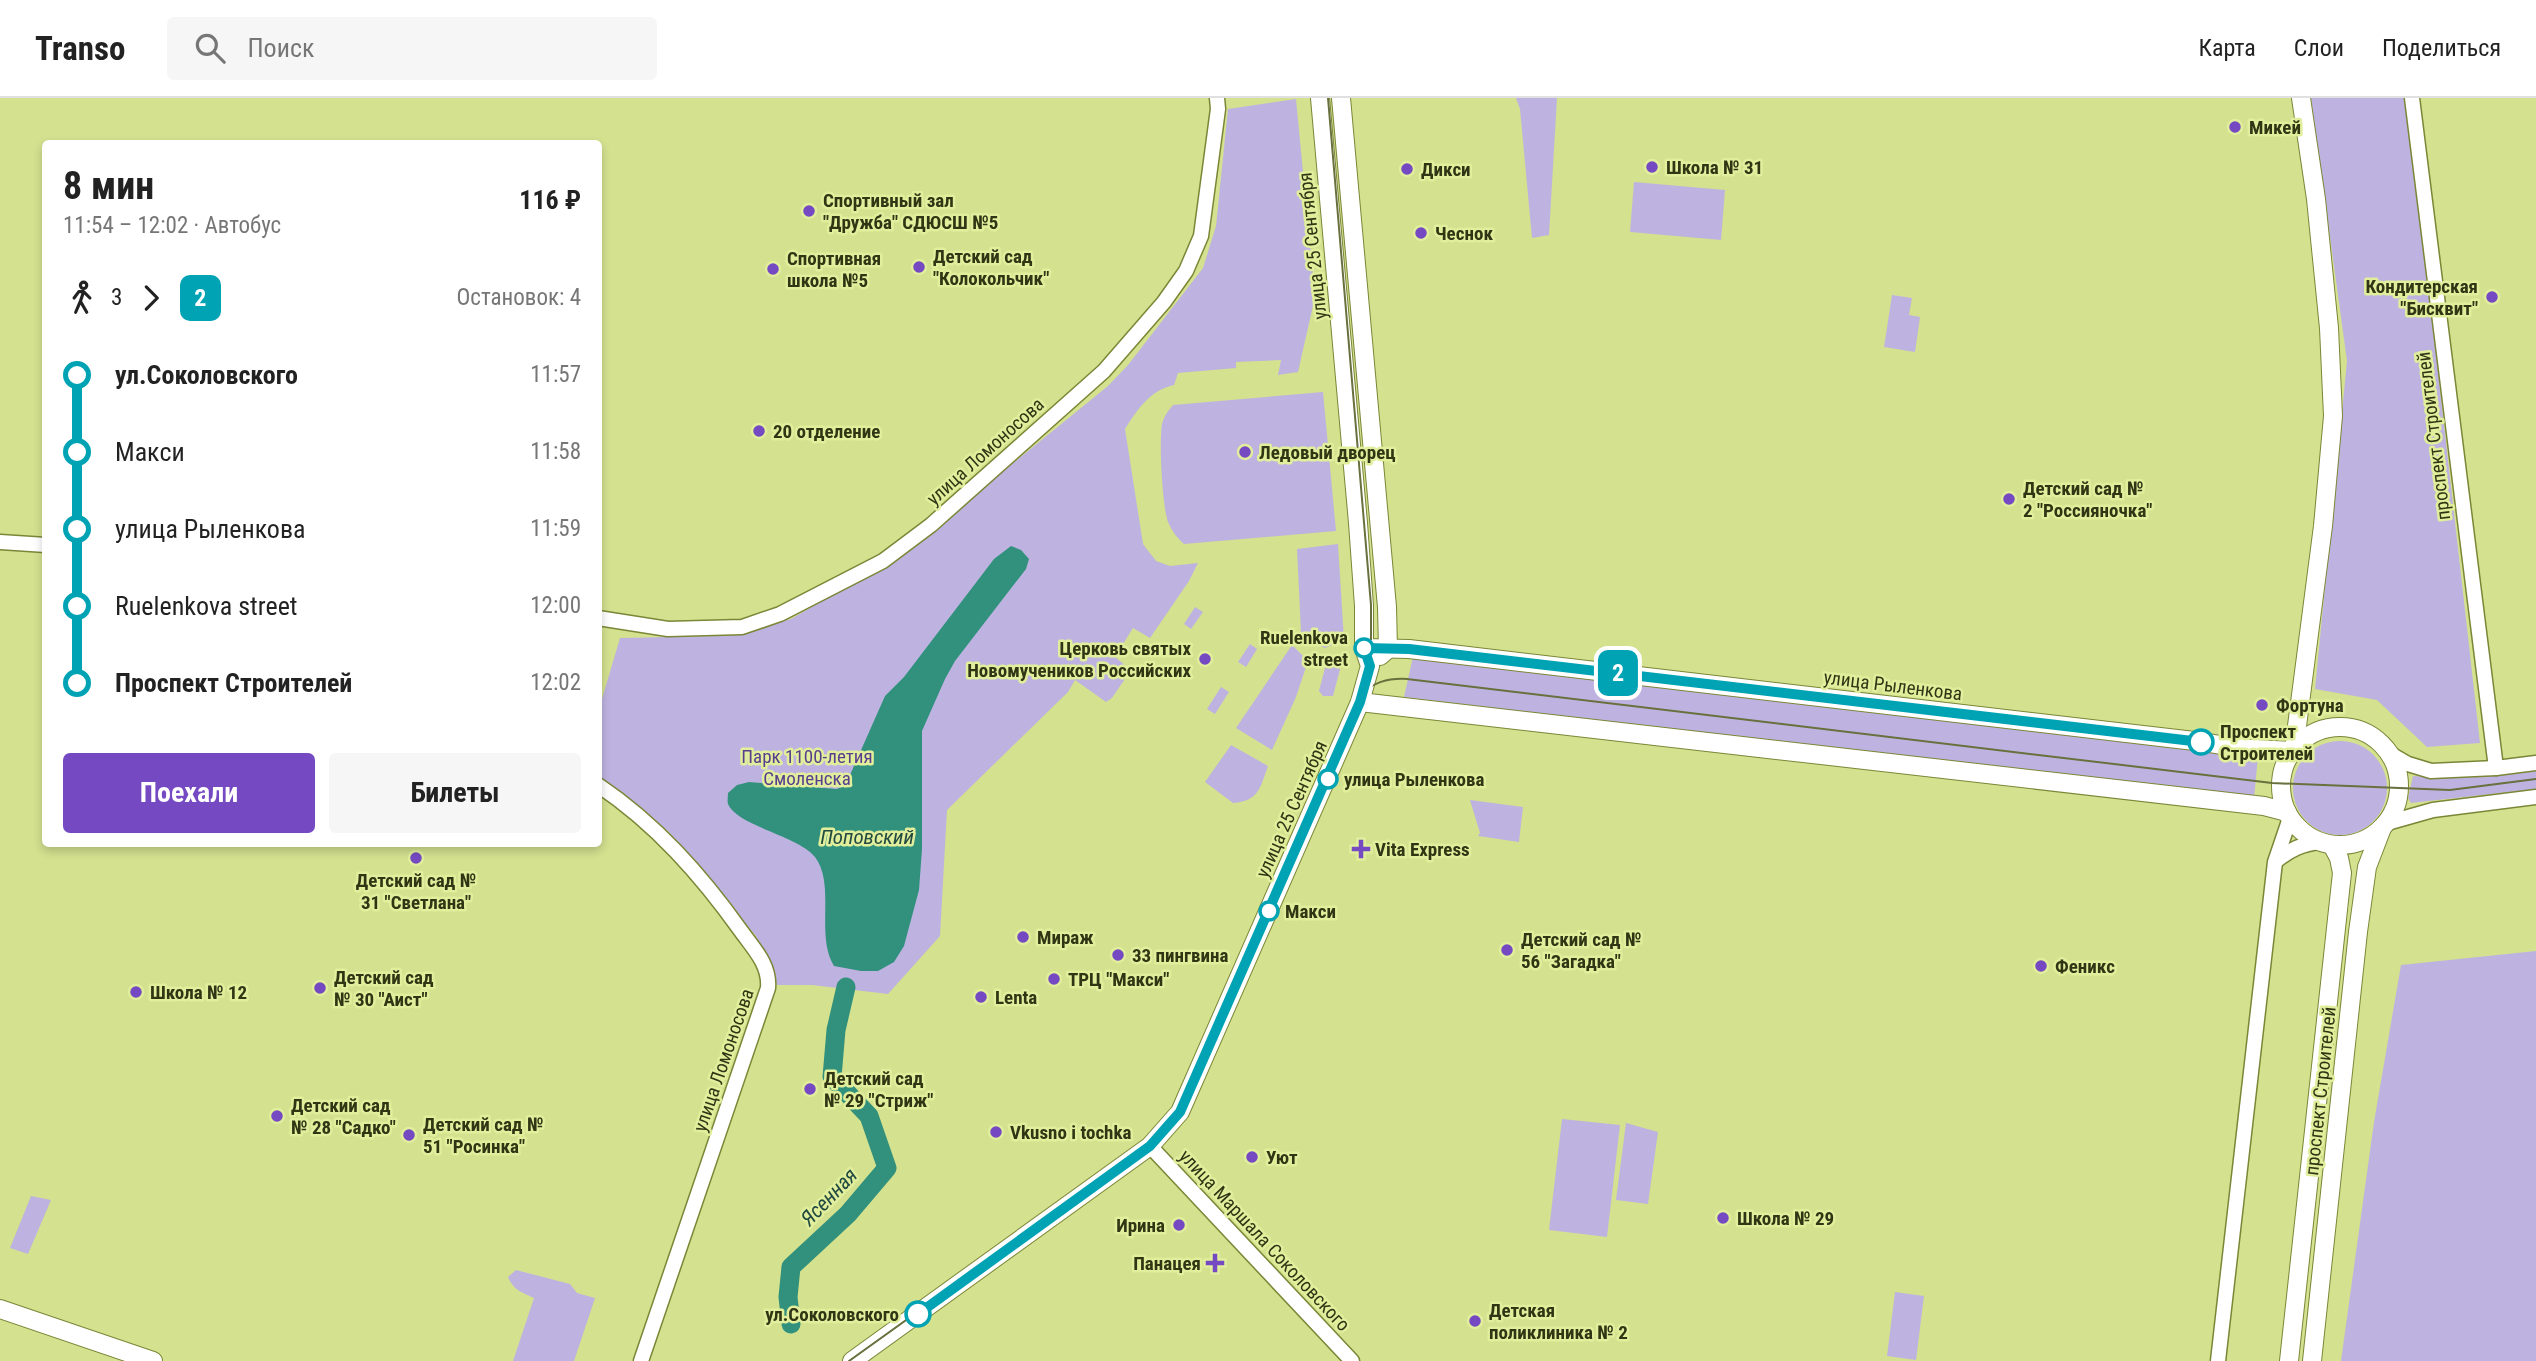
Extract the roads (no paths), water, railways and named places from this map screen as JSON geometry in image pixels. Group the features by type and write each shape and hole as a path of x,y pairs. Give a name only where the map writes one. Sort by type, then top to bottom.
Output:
{"main road":[{"name":"улица 25 Сентября","path":"852,1361 1150,1146 1180,1112 1360,702 1370,666 1364,648 1358,523 1320,98"},
{"path":"1340,98 1387,607 1388,649 1370,666"},
{"path":"2293,750 2305,739 2332,728 2364,732 2378,741 2389,753 2397,770 2399,788 2395,809 2384,825 2367,839 2350,845 2326,844 2298,828 2288,815 2281,783 2293,750 2302,693 2323,526 2333,416 2329,328 2315,186 2301,98"},
{"name":"улица Рыленкова","path":"1364,648 1409,649 2238,748 2293,750"},
{"path":"2302,693 2318,721 2332,728"},
{"path":"1360,702 2233,803 2264,807 2288,815"},
{"name":"проспект Строителей","path":"2312,1361 2358,932 2367,867 2384,825"},
{"name":"проспект Строителей","path":"2289,1361 2342,873 2339,858 2326,844"},
{"path":"0,1309 153,1361"}],"street":[{"name":"улица Ломоносова","path":"602,619 668,629 742,627 780,614 883,561 931,525 1104,371 1164,302 1186,271 1200,236 1218,109 1217,98"},
{"name":"проспект Строителей","path":"2412,98 2496,768"},
{"path":"0,542 42,545"},
{"path":"2389,753 2409,764 2431,771 2536,763"},
{"name":"улица Ломоносова","path":"602,788 645,821 687,862 763,961 769,978 764,1002 641,1361"},
{"path":"2384,825 2433,810 2536,797"},
{"path":"2218,1361 2275,862 2288,815"},
{"path":"2275,862 2291,849 2305,844 2326,844"},
{"name":"улица Маршала Соколовского","path":"1150,1146 1352,1361"}],"water":[{"name":"Поповский","path":"1011,546 1021,550 1029,559 1026,569 955,661 922,731 922,849 919,890 904,946 894,962 878,971 834,966 826,940 824,881 815,857 796,843 743,819 728,804 728,793 737,785 749,782 837,789 846,784 885,696 904,677 994,559"}],"waterway":[{"name":"Ясенная","path":"791,1324 788,1297 791,1267 848,1214 887,1168 869,1116 832,1077 836,1030 846,987"}],"tram line":[{"path":"849,1361 1086,1191 1148,1143 1177,1110 1352,715 1371,648 1371,605 1328,98"},
{"path":"1358,696 1381,682 1407,679 2272,783 2450,790 2536,779"}],"place":[{"name":"Микей","path":"2235,127"},
{"name":"Школа № 31","path":"1652,167"},
{"name":"Дикси","path":"1407,169"},
{"name":"Спортивный зал \"Дружба\" СДЮСШ №5","path":"809,211"},
{"name":"Чеснок","path":"1421,233"},
{"name":"Детский сад \"Колокольчик\"","path":"919,267"},
{"name":"Спортивная школа №5","path":"773,269"},
{"name":"Кондитерская \"Бисквит\"","path":"2492,297"},
{"name":"20 отделение","path":"759,431"},
{"name":"Ледовый дворец","path":"1245,452"},
{"name":"Детский сад № 2 \"Россияночка\"","path":"2009,499"},
{"name":"Ruelenkova street","path":"1364,648"},
{"name":"Церковь святых Новомучеников Российских","path":"1205,659"},
{"name":"Фортуна","path":"2262,705"},
{"name":"Проспект Строителей","path":"2201,742"},
{"name":"улица Рыленкова","path":"1328,779"},
{"name":"Vita Express","path":"1361,849"},
{"name":"Детский сад № 31 \"Светлана\"","path":"416,858"},
{"name":"Макси","path":"1269,911"},
{"name":"Мираж","path":"1023,937"},
{"name":"Детский сад № 56 \"Загадка\"","path":"1507,950"},
{"name":"33 пингвина","path":"1118,955"},
{"name":"Феникс","path":"2041,966"},
{"name":"ТРЦ \"Макси\"","path":"1054,979"},
{"name":"Детский сад № 30 \"Аист\"","path":"320,988"},
{"name":"Школа № 12","path":"136,992"},
{"name":"Lenta","path":"981,997"},
{"name":"Детский сад № 29 \"Стриж\"","path":"810,1089"},
{"name":"Детский сад № 28 \"Садко\"","path":"277,1116"},
{"name":"Vkusno i tochka","path":"996,1132"},
{"name":"Детский сад № 51 \"Росинка\"","path":"409,1135"},
{"name":"Уют","path":"1252,1157"},
{"name":"Школа № 29","path":"1723,1218"},
{"name":"Ирина","path":"1179,1225"},
{"name":"Панацея","path":"1215,1263"},
{"name":"ул.Соколовского","path":"918,1314"},
{"name":"Детская поликлиника № 2","path":"1475,1321"}],"park label":[{"name":"Парк 1100-летия Смоленска","path":"807,767"}]}
